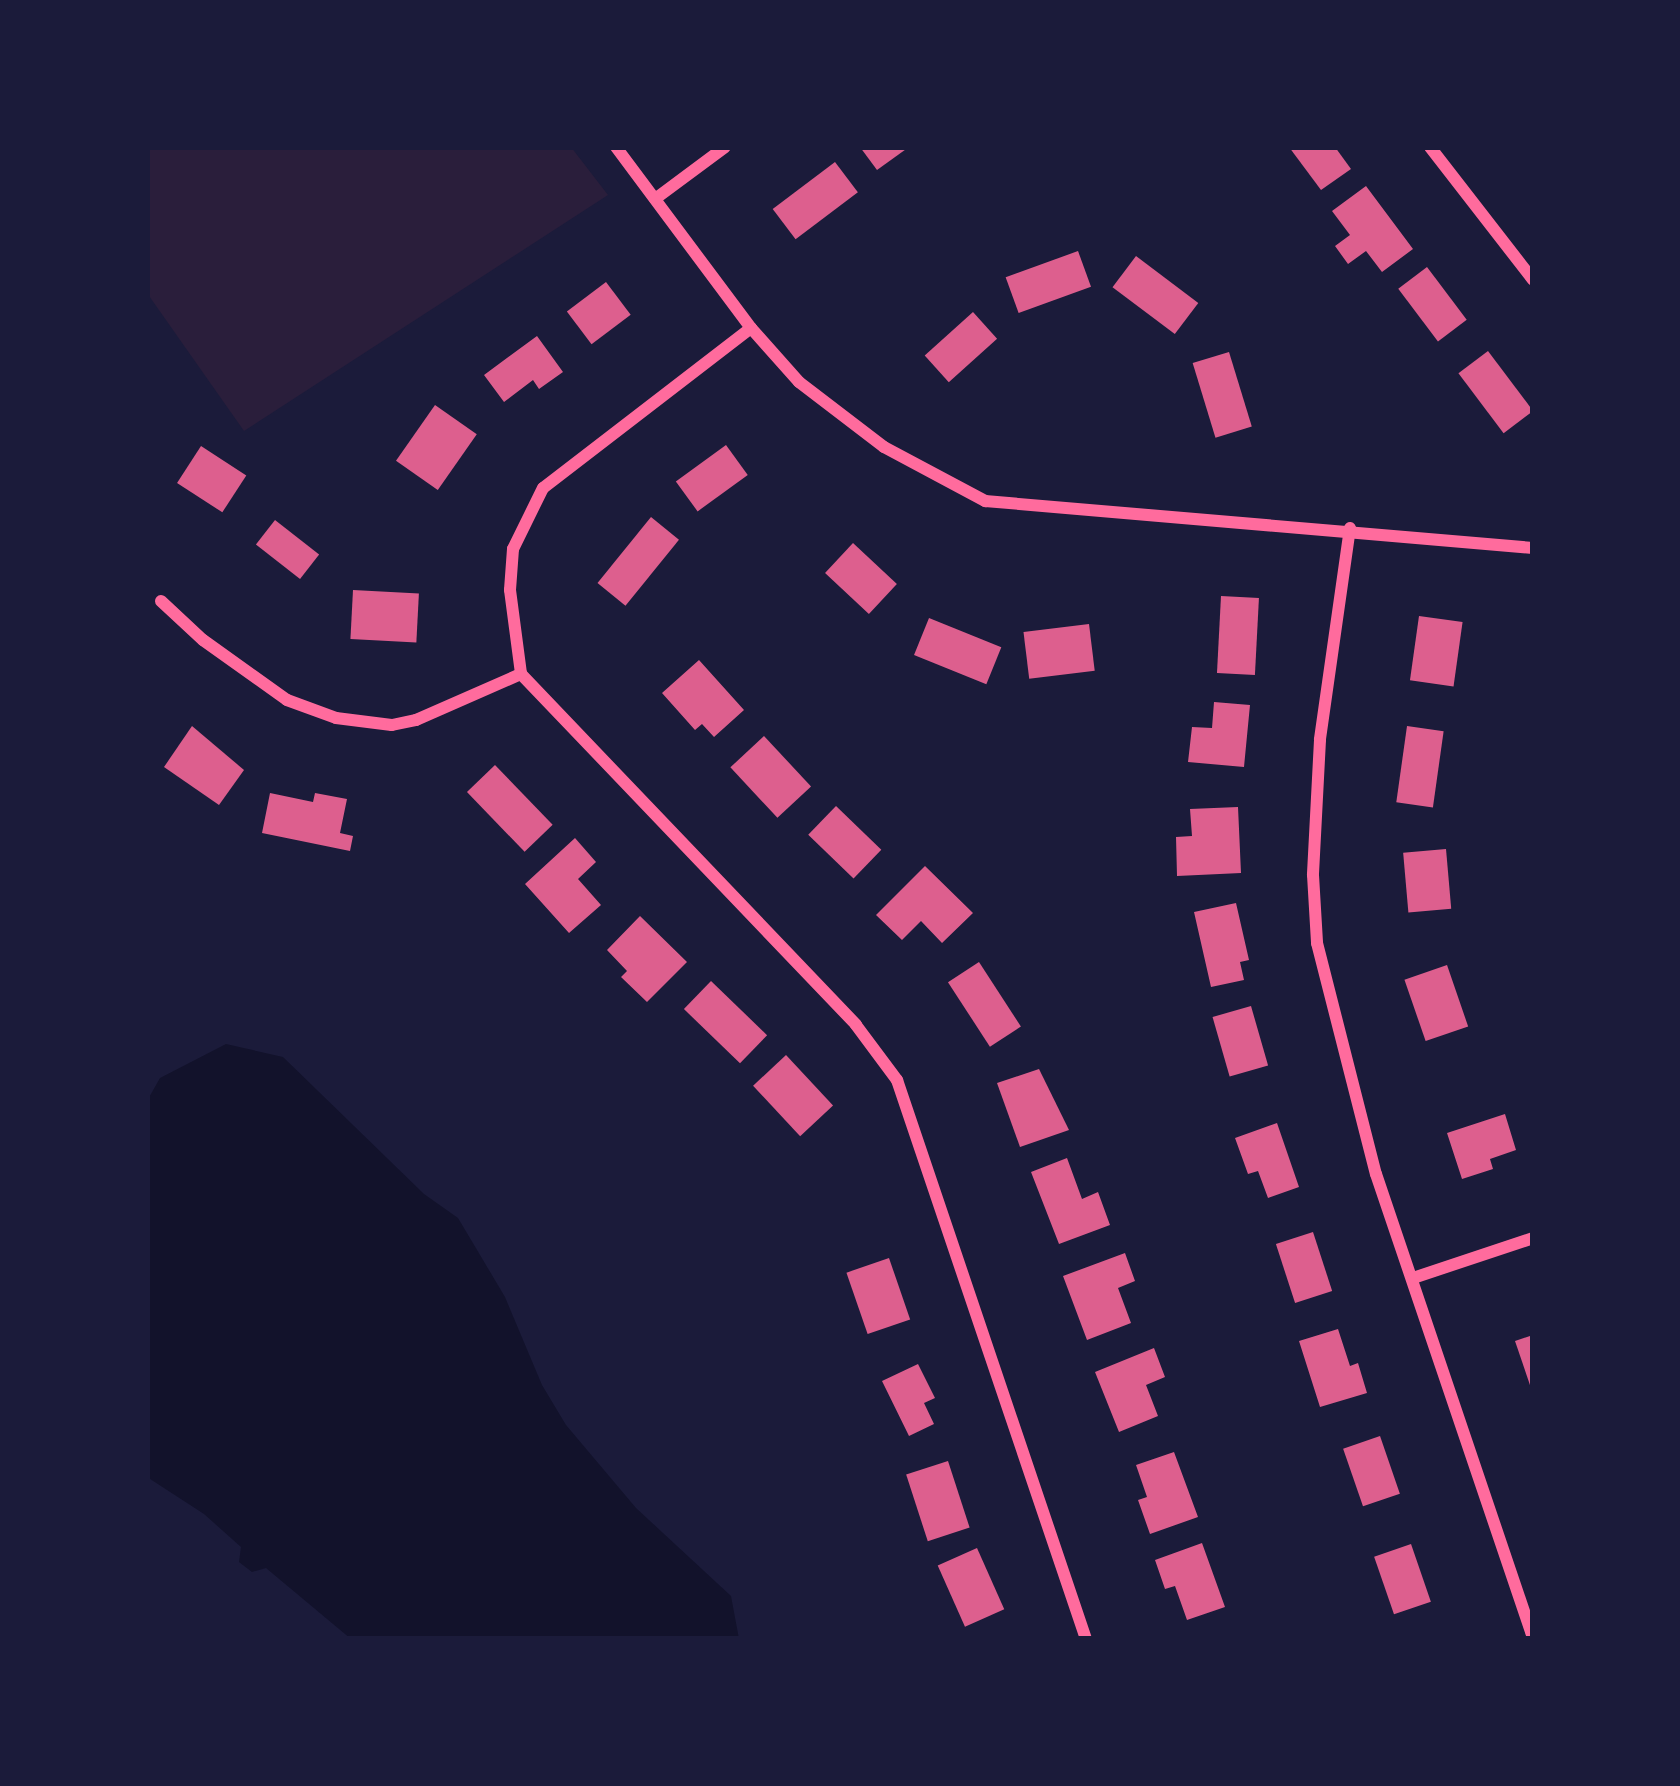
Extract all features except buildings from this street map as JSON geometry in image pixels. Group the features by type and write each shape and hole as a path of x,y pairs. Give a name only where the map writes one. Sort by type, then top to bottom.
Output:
{"street":[{"path":"616,147 751,328 799,382 848,424 985,501 1350,528 1533,548"},
{"path":"655,199 725,147"},
{"path":"1430,147 1533,280"},
{"path":"751,328 558,473 536,499 513,549 511,569 512,634 521,674 856,1025 897,1080 1086,1639"},
{"path":"1350,528 1320,740 1313,875 1317,943 1376,1174 1533,1639"},
{"path":"161,601 203,640 287,700 336,718 392,725 416,720 521,674"},
{"path":"1414,1278 1533,1238"}],"shaded area":[{"path":"147,147 571,147 608,195 244,431 147,293"},
{"path":"226,1044 283,1057 424,1194 458,1218 505,1297 542,1385 566,1425 636,1508 731,1596 739,1639 351,1639 266,1568 252,1572 239,1562 241,1547 204,1514 147,1477 147,1101 160,1078"}]}
